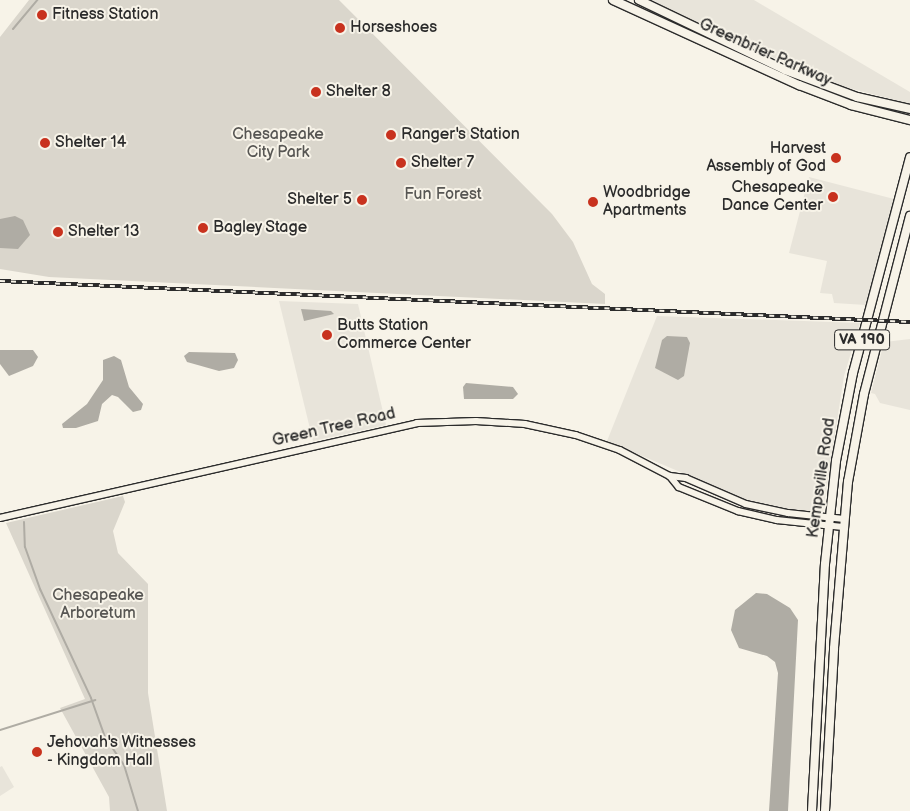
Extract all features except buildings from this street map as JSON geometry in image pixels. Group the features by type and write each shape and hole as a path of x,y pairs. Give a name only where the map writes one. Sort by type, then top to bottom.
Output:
{"main road":[{"name":"Greenbrier Parkway","path":"613,0 792,82 851,105 910,120"},
{"name":"Greenbrier Parkway","path":"639,0 785,70 857,97 910,109"},
{"name":"Kempsville Road","path":"812,811 828,522 853,373 910,157"},
{"name":"Kempsville Road","path":"825,811 843,523 864,394 910,216"}],"street":[{"name":"Green Tree Road","path":"0,518 424,422 497,421 540,426 620,450 670,476 686,478 746,504 828,522"},
{"name":"Green Tree Road","path":"670,476 679,487 738,511 843,523"}],"shaded area":[{"path":"648,0 754,0 910,92 910,104 826,82"},
{"path":"809,177 894,199 866,305 834,303 832,294 820,293 827,261 789,253"},
{"path":"15,216 23,220 30,235 18,249 0,248 0,219"},
{"path":"279,301 358,304 386,425 313,441"},
{"path":"301,309 331,311 334,314 304,321"},
{"path":"657,316 860,323 844,376 823,511 816,514 802,512 744,499 607,441"},
{"path":"667,336 687,337 690,343 684,376 678,380 655,368 662,340"},
{"path":"910,339 910,410 880,403 875,394 871,393 885,342"},
{"path":"0,350 33,350 38,357 33,366 9,376 0,364"},
{"path":"189,352 235,353 238,360 234,368 219,371 187,362 184,356"},
{"path":"114,356 121,360 129,387 143,404 141,410 133,412 118,397 112,395 102,404 98,421 76,428 63,428 62,424 87,404 103,380 103,360"},
{"path":"466,383 513,387 518,394 513,399 464,399 463,387"},
{"path":"756,593 767,594 790,608 798,620 788,811 769,811 778,673 775,662 767,656 739,648 731,630 735,610"},
{"path":"2,766 14,787 0,796 0,767"}],"green space":[{"name":"Chesapeake City Park","path":"29,0 339,0 552,214 573,242 592,284 605,294 605,304 49,277 0,269 0,37"},
{"name":"Chesapeake Arboretum","path":"123,496 125,502 113,531 118,553 148,584 148,693 167,811 110,811 109,797 60,708 85,699 6,523"}],"waterway":[{"path":"13,29 37,0"},
{"path":"24,522 25,547 40,589 91,698 105,737 124,765 138,811"},
{"path":"0,730 95,700"}],"railway":[{"path":"0,281 910,322"}],"place":[{"name":"Fitness Station","path":"42,15"},
{"name":"Horseshoes","path":"340,28"},
{"name":"Shelter 8","path":"316,92"},
{"name":"Ranger's Station","path":"391,135"},
{"name":"Shelter 14","path":"45,143"},
{"name":"Harvest Assembly of God","path":"836,158"},
{"name":"Shelter 7","path":"401,163"},
{"name":"Chesapeake Dance Center","path":"833,197"},
{"name":"Shelter 5","path":"362,200"},
{"name":"Woodbridge Apartments","path":"593,202"},
{"name":"Bagley Stage","path":"203,228"},
{"name":"Shelter 13","path":"58,232"},
{"name":"Butts Station Commerce Center","path":"327,335"},
{"name":"Jehovah's Witnesses - Kingdom Hall","path":"37,752"}],"park label":[{"name":"Fun Forest","path":"443,195"}]}
